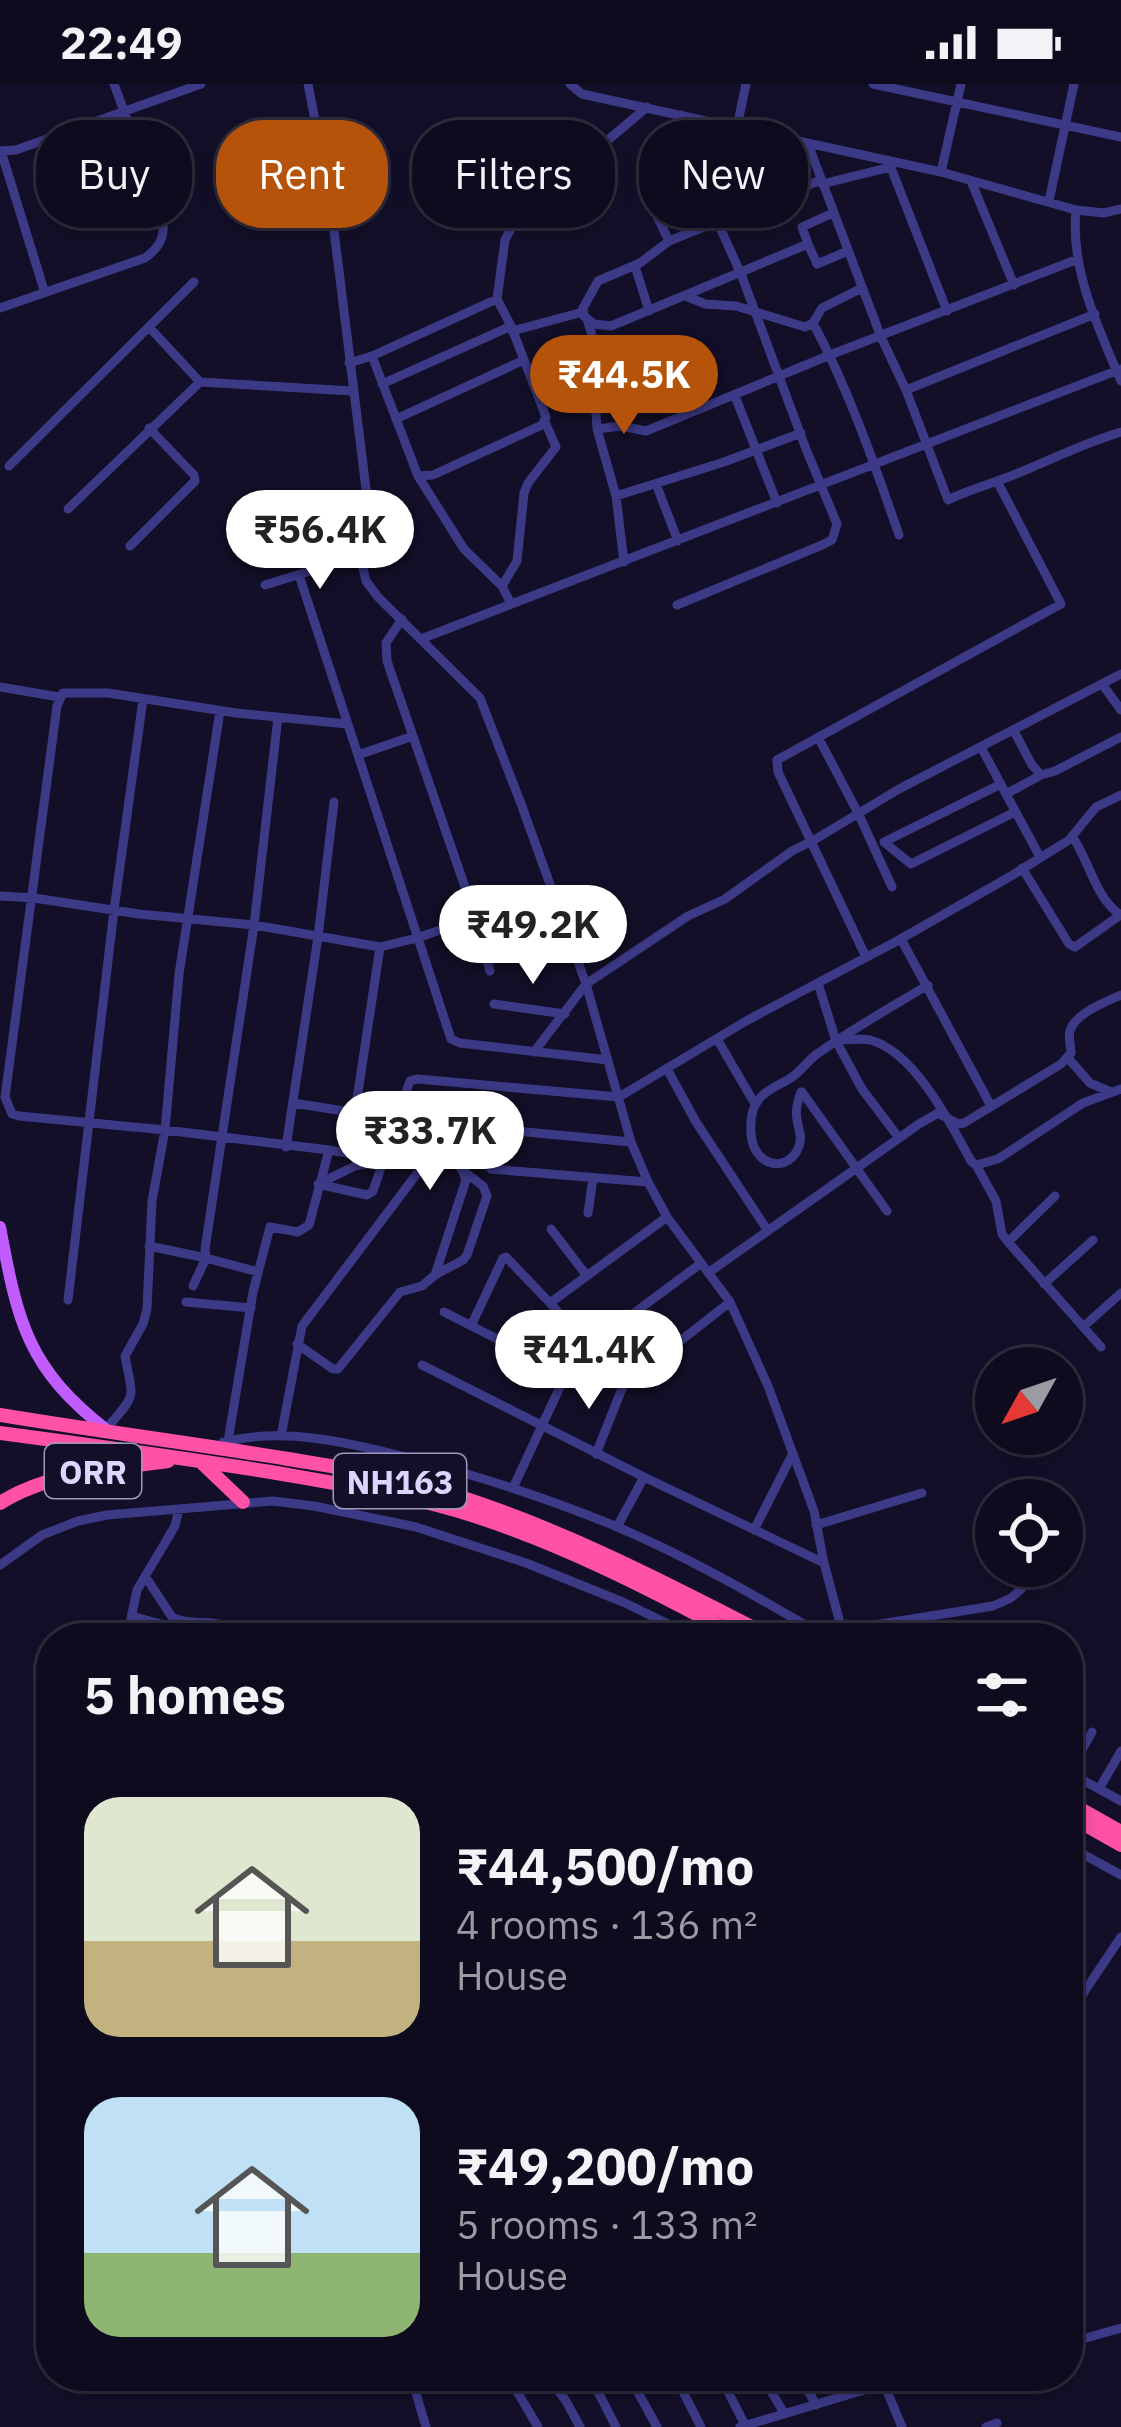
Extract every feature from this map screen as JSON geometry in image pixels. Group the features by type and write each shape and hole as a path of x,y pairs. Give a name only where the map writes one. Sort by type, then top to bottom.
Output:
{"highway":[{"name":"NH163","path":"0,1415 109,1432 459,1511 591,1563 711,1623"},
{"name":"NH163","path":"0,1433 327,1466 427,1486 502,1510 742,1623"},
{"path":"199,1455 243,1502"},
{"name":"ORR","path":"0,1503 82,1473 199,1455"},
{"path":"1083,1810 1121,1832"},
{"path":"1083,1823 1121,1845"}],"main road":[{"path":"0,1227 16,1308 34,1352 54,1383 109,1432"}],"street":[{"path":"0,308 145,258 163,239 162,215 114,84"},
{"path":"44,290 0,151 16,150 201,84"},
{"path":"308,84 330,198 367,497 362,555 366,580 479,698 586,985 631,1142 667,1217 730,1302 768,1385 817,1526 840,1623"},
{"path":"571,84 582,94 705,120"},
{"path":"738,120 746,84"},
{"path":"873,84 1121,137"},
{"path":"941,172 961,84"},
{"path":"1048,201 1075,84"},
{"path":"619,101 621,130"},
{"path":"502,586 517,561 524,493 556,447 497,299 505,240 517,218 647,107"},
{"path":"682,115 682,120"},
{"path":"808,144 941,172 1076,210 1104,213 1121,209"},
{"path":"808,144 948,500 1121,432"},
{"path":"808,187 890,163"},
{"path":"890,163 947,311"},
{"path":"971,181 1014,285"},
{"path":"420,639 1120,374 1078,259 1076,210"},
{"path":"833,213 802,227 808,244 818,264 848,251"},
{"path":"663,228 669,242"},
{"path":"624,562 616,496 597,429 596,349 583,308 598,281 703,228"},
{"path":"676,604 832,540 837,524 757,312 720,228"},
{"path":"382,384 512,328 586,317 611,326 808,244"},
{"path":"597,429 621,426 646,431 1078,259"},
{"path":"635,266 650,311"},
{"path":"9,466 194,282"},
{"path":"687,296 805,327 821,308 862,288"},
{"path":"349,364 497,299"},
{"path":"906,390 1095,314"},
{"path":"813,323 830,355 899,535"},
{"path":"149,327 200,382 352,391"},
{"path":"372,356 418,476 464,549 502,586 511,604"},
{"path":"396,419 524,360"},
{"path":"68,509 200,382"},
{"path":"735,396 777,503"},
{"path":"418,476 433,475 544,422"},
{"path":"130,546 195,482 194,475 149,428"},
{"path":"616,496 801,433"},
{"path":"866,957 778,772 777,760 1061,604 997,481"},
{"path":"656,484 678,541"},
{"path":"265,585 362,555"},
{"path":"299,574 451,1039 608,1060"},
{"path":"402,619 386,643 387,661 490,971"},
{"path":"534,1052 586,985 688,916 725,898 792,851 898,789 1121,674"},
{"path":"1102,684 1121,710"},
{"path":"0,687 59,697"},
{"path":"347,724 109,693 67,691 59,697 5,1097 7,1106 19,1116 384,1159"},
{"path":"68,1300 143,699"},
{"path":"109,1432 133,1390 125,1356 147,1309 152,1201 165,1130 179,974 220,711"},
{"path":"193,1286 206,1258 254,925 278,717"},
{"path":"1014,731 1041,775"},
{"path":"358,755 413,736"},
{"path":"818,737 879,844 892,887"},
{"path":"879,844 1055,771 1121,737"},
{"path":"982,747 1040,857"},
{"path":"318,1184 396,1150 408,1084 417,1079 619,1097 1022,868 1072,836 1096,807 1121,795"},
{"path":"286,1147 334,802"},
{"path":"879,844 911,863 1015,812"},
{"path":"1022,868 1075,947 1120,915 1104,898 1072,836"},
{"path":"0,896 254,925 380,947 553,891"},
{"path":"901,939 992,1106"},
{"path":"355,1112 380,947"},
{"path":"818,982 836,1041 862,1089 899,1138"},
{"path":"801,1092 797,1152 778,1164 758,1157 750,1123 755,1103 773,1086 793,1078 810,1058 928,985"},
{"path":"513,1488 566,1374 587,1348 938,1113 958,1124 1068,1058 1074,1023 1121,994"},
{"path":"494,1004 565,1014"},
{"path":"716,1039 755,1103"},
{"path":"836,1041 868,1040 906,1063 976,1165 995,1201 1008,1242 1101,1347"},
{"path":"1068,1058 1090,1083 1116,1090"},
{"path":"667,1069 768,1231"},
{"path":"793,1078 887,1211"},
{"path":"976,1165 998,1159 1083,1103 1116,1090"},
{"path":"293,1102 401,1120 631,1142"},
{"path":"228,1441 250,1308 270,1227 298,1232 306,1228 329,1150"},
{"path":"281,1436 297,1344 302,1326 431,1155 446,1153 483,1186 487,1196 467,1255 422,1286 400,1292 338,1369 297,1344"},
{"path":"318,1184 367,1196 384,1159"},
{"path":"491,1169 648,1183"},
{"path":"435,1275 466,1180 463,1170"},
{"path":"588,1213 593,1178"},
{"path":"1008,1242 1055,1196"},
{"path":"550,1303 667,1217"},
{"path":"551,1229 587,1276"},
{"path":"1045,1284 1093,1240"},
{"path":"149,1246 258,1272"},
{"path":"471,1326 506,1257 623,1386"},
{"path":"1083,1327 1121,1293"},
{"path":"186,1302 250,1308"},
{"path":"596,1454 623,1386 730,1302"},
{"path":"444,1312 566,1374"},
{"path":"422,1366 824,1563"},
{"path":"199,1455 254,1434 379,1450 513,1488 617,1527 802,1623"},
{"path":"754,1530 793,1453"},
{"path":"617,1527 644,1477"},
{"path":"817,1526 922,1492"},
{"path":"0,1565 42,1535 78,1521 273,1501 416,1527 526,1562 666,1623"},
{"path":"130,1623 137,1591 175,1526 179,1509"},
{"path":"145,1576 178,1621 220,1623"},
{"path":"902,1623 993,1606 1023,1587"},
{"path":"131,1616 156,1623"},
{"path":"1083,1748 1092,1732"},
{"path":"1100,1789 1121,1751"},
{"path":"1083,1780 1121,1801"},
{"path":"1083,1854 1121,1875"},
{"path":"1083,1994 1121,1937"},
{"path":"1083,2338 1121,2328"},
{"path":"415,2391 426,2427"},
{"path":"517,2391 538,2427"},
{"path":"559,2391 580,2427"},
{"path":"598,2391 616,2427"},
{"path":"637,2391 657,2427"},
{"path":"683,2391 701,2427"},
{"path":"727,2391 743,2426 861,2391"},
{"path":"771,2391 784,2413"},
{"path":"808,2391 816,2405"},
{"path":"887,2391 902,2427"}]}
